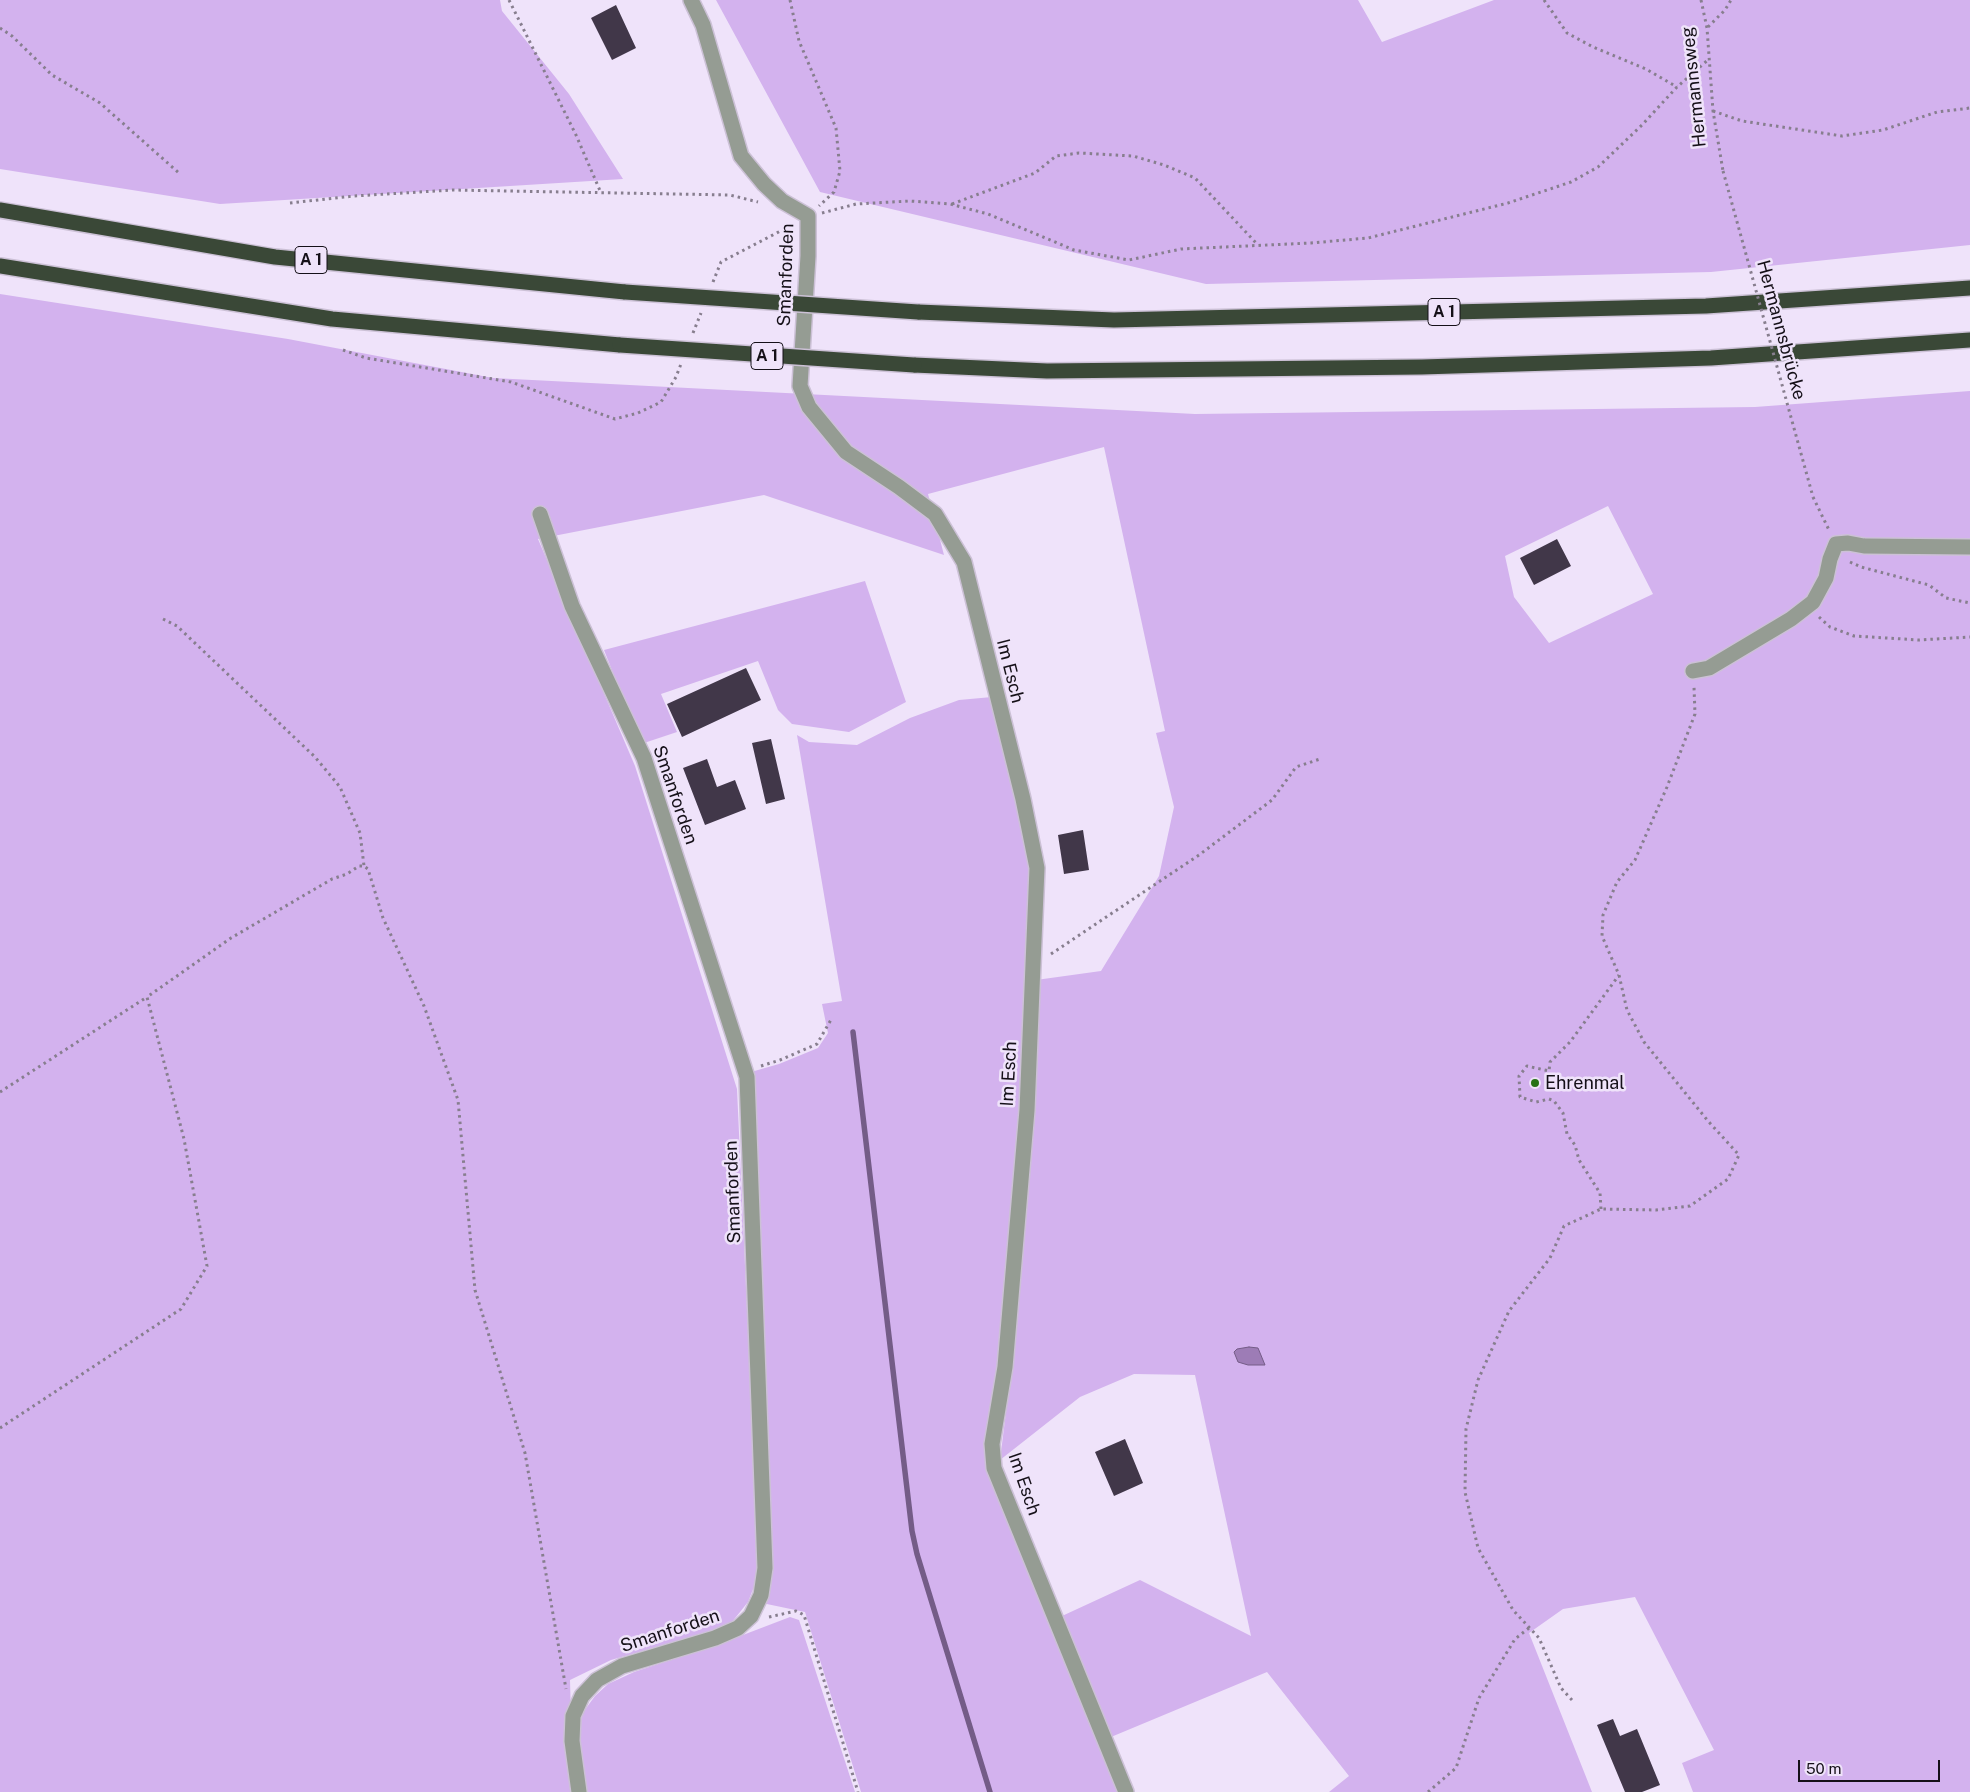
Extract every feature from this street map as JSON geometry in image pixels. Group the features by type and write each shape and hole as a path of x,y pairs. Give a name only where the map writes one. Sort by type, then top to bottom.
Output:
{"highway":[{"name":"A 1","path":"0,210 275,257 624,292 918,312 1114,320 1706,306 1970,288"},
{"name":"A 1","path":"0,266 332,319 620,345 914,365 1047,371 1422,367 1711,358 1970,340"}],"street":[{"name":"Smanforden","path":"691,0 703,26 741,156 782,202 808,216 808,256 800,386 809,407"},
{"name":"Im Esch","path":"809,407 846,452 935,514 964,562 1023,799 1037,868 1033,965 1026,1120 1005,1368 992,1444 994,1468 1126,1792"},
{"name":"Smanforden","path":"540,514 572,606 644,758 746,1070 765,1568 760,1595 751,1616 738,1628 715,1638 622,1666 597,1680 582,1696 574,1716 572,1741 579,1792"},
{"path":"1693,671 1708,668 1791,619 1807,607 1820,590 1836,544 1970,547"}],"path":[{"path":"509,0 576,135 601,193"},
{"path":"790,0 799,41 836,128 840,171 834,192 808,216"},
{"path":"1544,0 1567,33 1593,47 1646,69 1677,87"},
{"name":"Hermannsweg","path":"1701,0 1708,28 1713,111 1723,171"},
{"path":"1708,28 1731,0"},
{"path":"0,28 12,36 52,75 100,104 179,173"},
{"path":"808,216 865,204 910,200 950,204 988,214 1074,250 1129,260 1181,249 1311,243 1368,238 1508,203 1571,182 1598,167 1642,125 1677,87 1709,59"},
{"path":"1713,111 1742,121 1842,136 1884,130 1937,112 1970,108"},
{"path":"950,204 1035,173 1056,156 1079,153 1133,156 1164,165 1195,178 1259,246"},
{"name":"Hermannsbrücke","path":"1723,171 1813,496 1836,544"},
{"path":"290,202 452,190 730,195 766,204"},
{"path":"1836,544 1846,560 1860,567 1930,585 1946,598 1970,603"},
{"path":"1807,607 1830,627 1854,636 1919,640 1970,637"},
{"path":"163,619 177,626 316,757 340,787 360,834 364,866 368,869 383,918 424,1006 458,1100 475,1290 525,1454 561,1668 568,1694 582,1696"},
{"path":"1572,1700 1560,1688 1539,1638 1513,1610 1478,1548 1465,1492 1466,1429 1478,1380 1509,1311 1550,1258 1564,1226 1601,1209 1656,1210 1690,1206 1728,1179 1739,1155 1708,1121 1644,1042 1626,1010 1619,975 1602,936 1604,915 1616,882 1635,860 1695,714 1693,671"},
{"path":"1033,965 1199,855 1272,800 1296,767 1320,759"},
{"path":"0,1092 147,997 231,938 332,879 364,866"},
{"path":"1601,1209 1600,1193 1579,1160 1575,1145 1567,1134 1563,1113 1554,1101 1549,1099 1536,1102 1520,1098 1519,1076 1527,1066 1549,1071 1550,1062 1570,1042 1619,975"},
{"path":"0,1428 181,1309 207,1266 184,1139 147,997"},
{"path":"746,1070 780,1060 817,1044 832,1018"},
{"path":"751,1616 763,1619 796,1611 804,1615 858,1792"},
{"path":"1428,1792 1456,1768 1479,1698 1515,1639 1529,1628"}],"shaded area":[{"path":"0,0 500,0 502,11 569,94 623,179 220,204 0,169"},
{"path":"716,0 1358,0 1382,42 1494,0 1970,0 1970,245 1711,272 1206,284 820,192"},
{"path":"0,294 288,339 493,378 1195,414 1755,407 1970,391 1970,1792 1693,1792 1682,1763 1714,1750 1635,1597 1563,1609 1529,1633 1592,1792 1329,1792 1349,1776 1267,1672 1111,1737 1062,1616 1140,1580 1251,1636 1195,1375 1134,1374 1080,1397 1000,1460 1011,1372 1031,1150 1036,980 1101,971 1159,876 1174,807 1156,733 1165,731 1104,447 928,494 944,555 764,495 538,539 635,766 737,1089 759,1574 748,1602 732,1622 710,1632 611,1660 570,1680 573,1792 0,1792","holes":["1608,506 1653,594 1549,643 1514,597 1505,556"]},
{"path":"865,581 906,702 849,732 792,724 778,710 758,661 661,694 677,732 641,744 604,650"},
{"path":"992,697 1034,867 1029,980 1002,1365 988,1443 1122,1792 861,1792 805,1612 762,1603 751,1072 779,1064 818,1048 828,1033 822,1004 842,1001 797,735 809,742 857,745 910,718 959,700"},
{"path":"1258,1348 1265,1365 1248,1365 1238,1362 1234,1352 1237,1349"},
{"path":"790,1617 799,1620 855,1792 586,1792 577,1730 584,1711 595,1696 608,1684 634,1672 722,1643"}],"building":[{"path":"616,5 636,48 612,60 591,18"},
{"path":"1557,539 1571,566 1534,585 1520,558"},
{"path":"746,668 761,700 682,737 667,704"},
{"path":"771,739 785,799 766,804 752,743"},
{"path":"707,759 717,787 735,780 746,809 705,825 683,768"},
{"path":"1083,830 1089,870 1064,874 1058,835"},
{"path":"1125,1439 1143,1483 1114,1496 1095,1452"},
{"path":"1613,1719 1620,1736 1637,1729 1660,1785 1642,1792 1625,1792 1597,1725"}],"waterway":[{"path":"853,1032 912,1531 917,1554 990,1792"}],"place":[{"name":"Ehrenmal","path":"1535,1083"}]}
